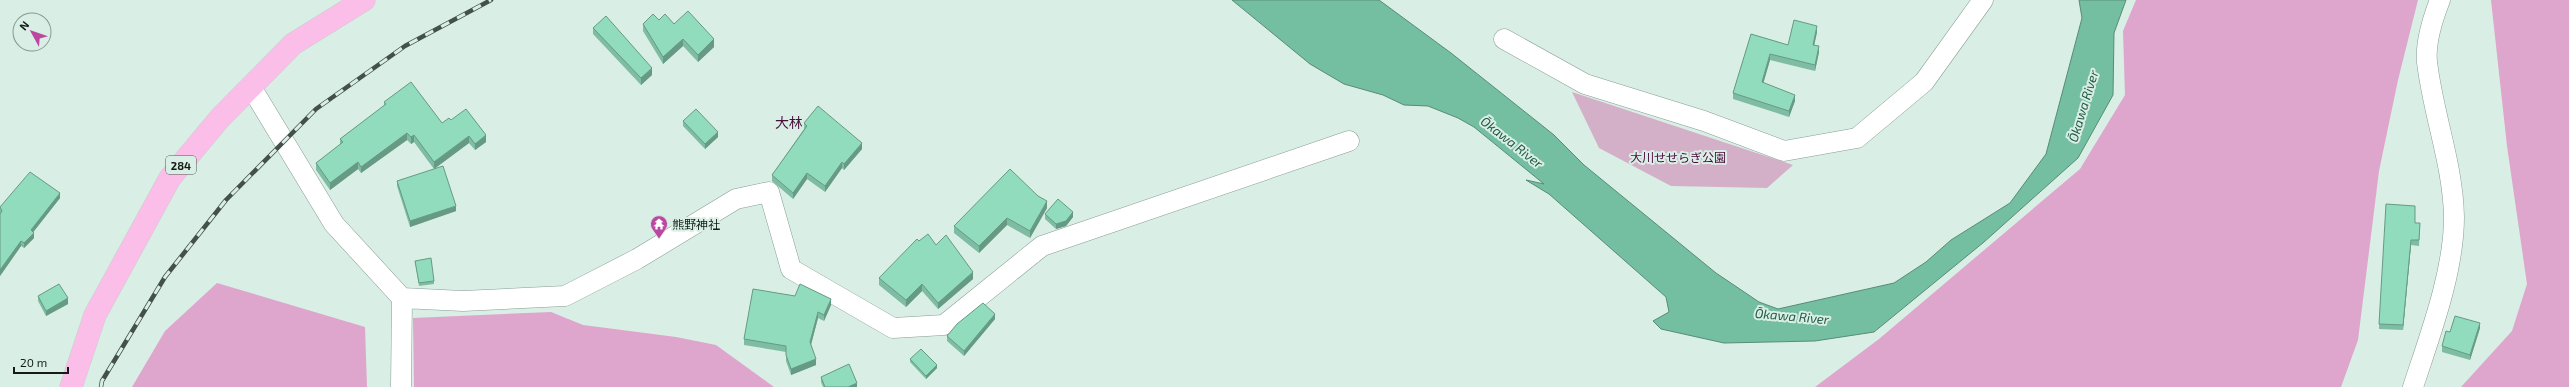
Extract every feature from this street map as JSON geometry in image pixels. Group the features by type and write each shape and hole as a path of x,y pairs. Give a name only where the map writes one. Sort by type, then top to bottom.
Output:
{"highway":[{"name":"284","path":"71,387 95,315 170,178 220,118 293,44 364,0"}],"street":[{"path":"1504,39 1585,84 1704,121 1784,151 1857,138 1924,82 1983,0"},
{"path":"2412,387 2449,266 2454,217 2450,173 2427,60 2433,20 2440,0"},
{"path":"250,87 334,224 402,298 401,387"},
{"path":"402,298 463,301 565,296 637,259 736,199 769,192 791,269 893,328 944,325 1042,246 1349,141"}],"green space":[{"name":"大川せせらぎ公園","path":"1572,92 1793,165 1767,188 1671,186 1599,148"}],"shaded area":[{"path":"2136,0 2418,0 2398,80 2379,171 2358,340 2341,387 1815,387 1879,339 2080,169 2125,95 2123,31"},
{"path":"2491,0 2569,0 2569,387 2461,387 2512,331 2527,284 2507,146"},
{"path":"217,283 365,327 367,387 132,387 165,331"},
{"path":"551,312 583,325 676,337 716,345 774,387 414,387 413,318"}],"water":[{"name":"Ōkawa River","path":"1232,0 1379,0 1451,53 1554,135 1584,165 1716,273 1759,302 1778,309 1894,283 1926,262 1951,240 2010,203 2046,154 2082,18 2079,0 2126,0 2114,33 2113,95 2078,158 1984,242 1874,332 1815,341 1724,343 1661,329 1653,321 1669,312 1666,297 1549,194 1526,180 1544,184 1474,127 1458,118 1428,106 1404,105 1383,95 1344,84 1310,64"}],"building":[{"path":"688,11 714,39 698,55 683,39 663,57 643,24 653,14 659,20 665,14 674,24"},
{"path":"606,16 652,68 641,78 593,28"},
{"path":"1794,20 1817,26 1813,45 1819,46 1815,65 1770,54 1762,82 1795,95 1789,111 1733,93 1751,34 1788,45"},
{"path":"411,82 442,123 449,118 451,120 466,109 486,135 475,144 469,136 434,162 414,135 411,137 407,133 361,167 358,162 330,183 316,163 343,142 340,139 386,104 384,102"},
{"path":"818,106 862,143 844,164 842,162 825,186 807,173 793,193 772,175 807,126 804,123"},
{"path":"696,109 718,132 705,144 683,121"},
{"path":"443,166 456,206 410,221 397,181"},
{"path":"1010,169 1038,196 1047,201 1030,231 1007,218 979,246 954,226"},
{"path":"30,172 60,193 31,230 34,233 24,243 21,241 0,270 0,214 2,211 0,207"},
{"path":"1058,199 1073,212 1066,221 1056,224 1045,214"},
{"path":"2386,204 2415,206 2415,223 2420,223 2419,240 2411,240 2403,325 2379,324"},
{"path":"928,234 936,245 946,235 973,272 938,303 922,284 906,300 879,278 917,239 919,241"},
{"path":"431,258 434,281 419,283 415,261"},
{"path":"59,284 68,298 46,311 38,296"},
{"path":"800,284 831,299 824,315 818,312 810,342 816,359 791,369 786,355 786,346 744,339 753,289 795,296"},
{"path":"983,303 995,314 964,351 947,336 957,324"},
{"path":"2455,316 2480,323 2470,355 2442,346 2446,331 2450,332"},
{"path":"921,349 937,365 926,376 910,359"},
{"path":"849,364 857,383 848,387 825,387 821,377"}],"railway":[{"path":"101,387 102,381 165,277 226,200 316,109 405,46 491,0"}],"place":[{"name":"熊野神社","path":"659,239"}],"district":[{"name":"大林","path":"789,122"}]}
